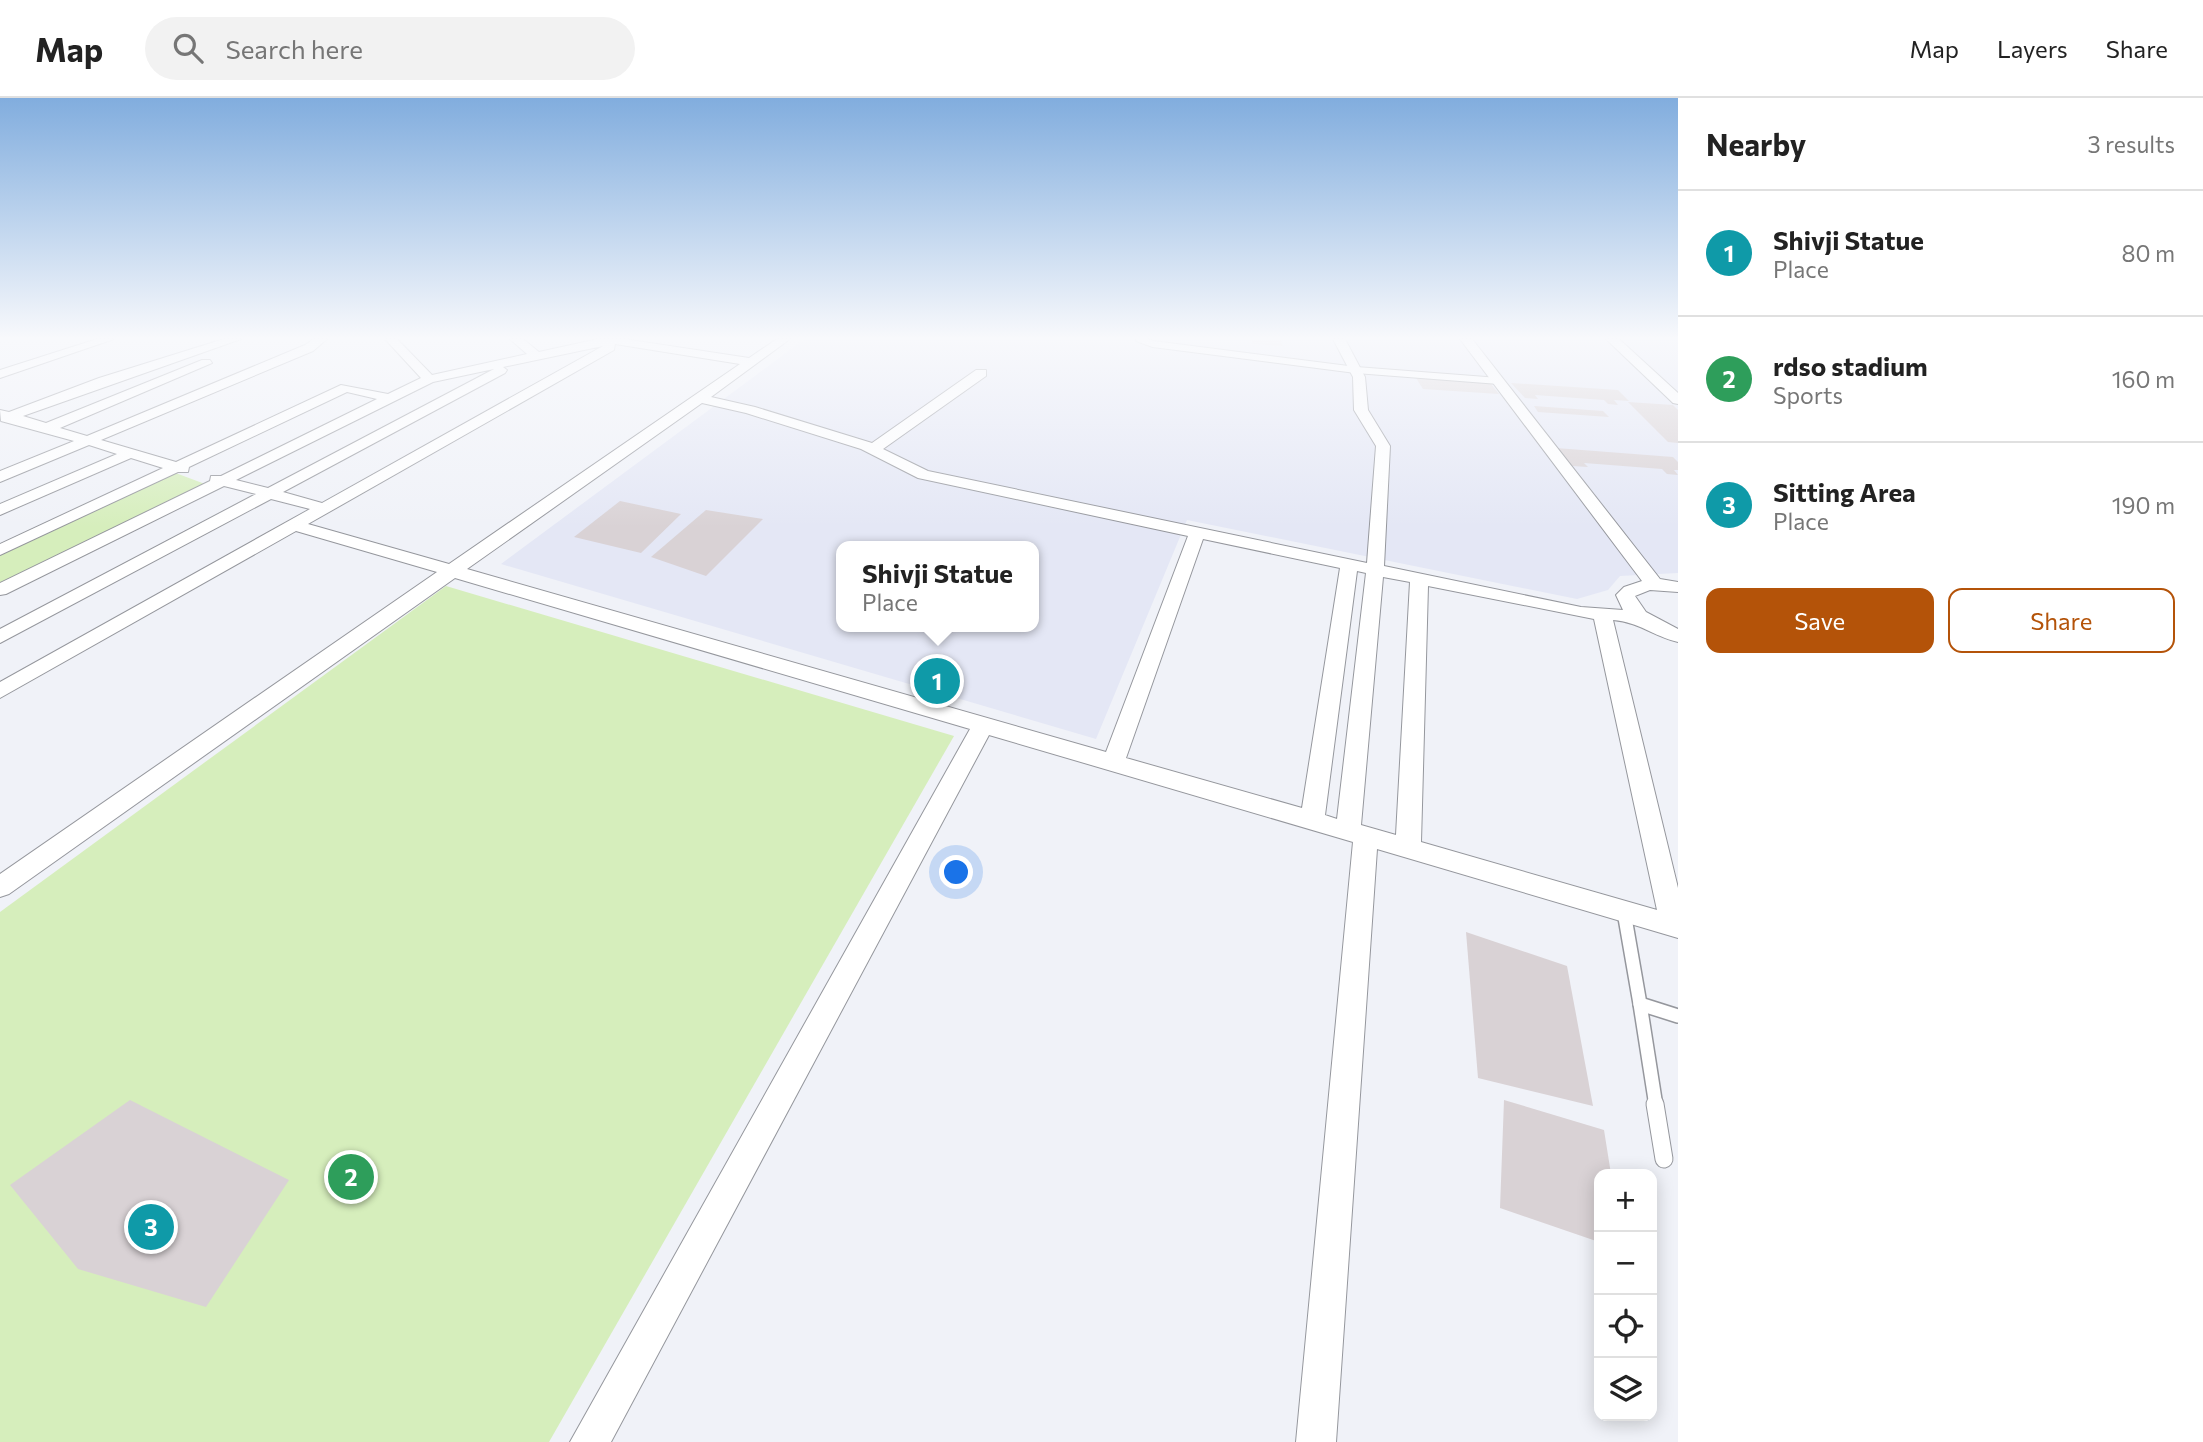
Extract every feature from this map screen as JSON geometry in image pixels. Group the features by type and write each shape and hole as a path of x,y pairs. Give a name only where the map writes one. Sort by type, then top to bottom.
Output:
{"street":[{"path":"3,417 46,402"},
{"path":"47,428 119,402"},
{"path":"0,477 179,402"},
{"path":"0,550 317,402"},
{"path":"0,590 379,402"},
{"path":"0,637 445,402"},
{"path":"0,691 513,402"},
{"path":"0,887 695,402"},
{"path":"716,402 750,410 872,450 923,475 1581,613 1638,616"},
{"path":"872,450 940,402"},
{"path":"1316,1442 1383,446 1361,410 1360,402"},
{"path":"1515,402 1655,585"},
{"path":"3,417 324,508"},
{"path":"0,510 131,453"},
{"path":"294,525 1676,927 1602,614"},
{"path":"1113,764 1197,533"},
{"path":"1311,821 1349,565"},
{"path":"1408,849 1419,579"},
{"path":"1678,587 1633,587 1625,595 1629,607 1638,616 1678,636"},
{"path":"590,1442 983,726"}],"lane":[{"path":"1624,912 1664,1159"},
{"path":"1640,1004 1678,1016"}],"shaded area":[{"path":"720,402 1678,402 1678,573 1620,576 1608,590 1577,599 1187,520 1096,739 501,564"}],"green space":[{"path":"173,472 205,484 0,584 0,554"},
{"path":"446,586 954,736 549,1442 0,1442 0,912"}],"building":[{"path":"1628,402 1673,405 1678,410 1678,443 1668,442"},
{"path":"1534,406 1603,411 1609,417 1538,412"},
{"path":"1556,448 1673,457 1678,462 1678,470 1674,470 1678,475 1667,474 1662,469 1584,463 1588,467 1572,466"},
{"path":"620,501 681,514 641,553 574,537"},
{"path":"706,510 763,519 706,576 651,557"},
{"path":"1466,932 1567,966 1593,1106 1478,1078"},
{"path":"130,1100 289,1180 206,1307 78,1269 10,1185"},
{"path":"1504,1100 1604,1130 1610,1169 1594,1169 1594,1240 1500,1208"}],"place":[{"name":"Shivji Statue","path":"937,681"},
{"name":"rdso stadium","path":"351,1177"},
{"name":"Sitting Area","path":"151,1227"}]}
